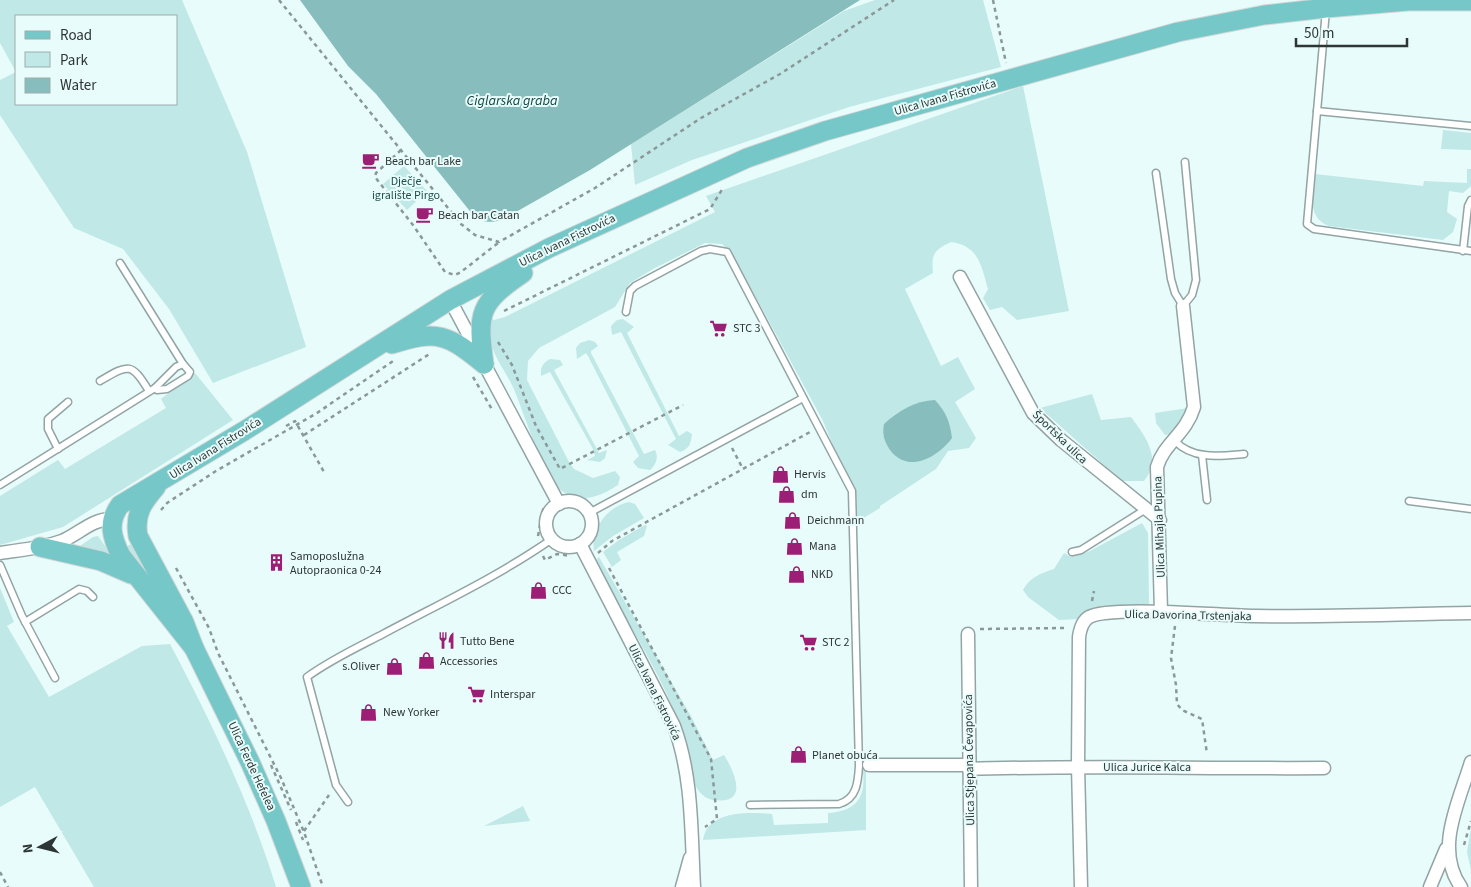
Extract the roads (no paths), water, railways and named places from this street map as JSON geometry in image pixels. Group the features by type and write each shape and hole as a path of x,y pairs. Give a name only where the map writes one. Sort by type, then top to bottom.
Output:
{"main road":[{"name":"Ulica Ivana Fistrovića","path":"112,520 120,505 160,482 450,300 549,248 747,158 825,131 1178,32 1264,15 1326,8 1408,1 1471,1"},
{"path":"478,369 483,314 492,296 528,270 549,248"},
{"path":"367,352 410,338 435,335 460,344 478,369"},
{"name":"Ulica Ferde Hefelea","path":"160,482 139,509 138,536 184,622 194,648 262,787 301,887"},
{"path":"112,520 138,536"},
{"name":"Ulica Ferde Hefelea","path":"112,520 113,539 121,556 194,648"},
{"path":"40,547 110,563 138,578"}],"street":[{"name":"Športska ulica","path":"960,277 1033,413 1061,440 1160,520"},
{"path":"450,300 478,369 559,504"},
{"name":"Ulica Mihajla Pupina","path":"1161,612 1160,520 1157,467 1161,453 1175,441 1190,421 1194,407 1183,306"},
{"path":"568,501 578,503 590,513 591,530 580,544 565,546 552,539 547,520 549,513 559,504 568,501"},
{"path":"0,553 40,547 61,541 97,522 112,520"},
{"name":"Ulica Ivana Fistrovića","path":"580,544 674,726 679,741 686,768 694,887"},
{"name":"Ulica Davorina Trstenjaka","path":"1078,766 1080,630 1089,617 1103,614 1161,612 1262,616 1471,613"},
{"name":"Ulica Stjepana Čevapovića","path":"968,634 971,887"},
{"path":"1430,887 1448,844 1471,762"},
{"name":"Ulica Jurice Kalca","path":"869,766 1324,768"},
{"path":"1078,766 1081,887"},
{"path":"1448,844 1450,863 1461,887"},
{"name":"Ulica Ivana Fistrovića","path":"682,887 692,851"}],"lane":[{"path":"1326,8 1306,215 1309,228 1471,251"},
{"path":"1317,111 1471,126"},
{"path":"1183,306 1192,295 1196,280 1185,162"},
{"name":"Ulica Mihajla Pupina","path":"1156,172 1171,279 1174,293 1183,306"},
{"path":"1464,250 1468,206 1471,200"},
{"path":"626,312 630,291 635,286 701,251 710,249 727,252 852,491 858,783 849,800 839,804 750,805"},
{"path":"120,263 183,364 190,372 188,376 164,390 152,390"},
{"path":"0,485 152,390 176,367 183,364"},
{"path":"100,381 118,371 132,369 137,372 152,390"},
{"path":"590,513 804,398"},
{"path":"58,449 48,429 48,419 68,402"},
{"path":"1175,441 1181,447 1212,457 1244,454"},
{"path":"1202,455 1207,500"},
{"path":"1409,501 1471,509"},
{"path":"1072,552 1081,550 1146,509"},
{"path":"348,802 336,785 307,677 341,656 493,577 552,539"},
{"path":"0,565 25,622 55,678"},
{"path":"25,622 78,589 87,591 93,597"}],"water":[{"name":"Ciglarska graba","path":"300,0 860,0 590,170 502,220 490,222 480,220 473,215 376,94 348,66"},
{"path":"935,400 947,418 952,438 939,452 931,457 914,462 905,461 897,457 890,450 885,440 883,434 884,424 907,408 921,402"}],"place":[{"name":"Beach bar Lake","path":"371,161"},
{"name":"Beach bar Catan","path":"424,215"},
{"name":"STC 3","path":"719,328"},
{"name":"Hervis","path":"780,474"},
{"name":"dm","path":"787,494"},
{"name":"Deichmann","path":"793,520"},
{"name":"Mana","path":"795,546"},
{"name":"Samoposlužna Autopraonica 0-24","path":"276,563"},
{"name":"NKD","path":"797,574"},
{"name":"CCC","path":"538,590"},
{"name":"Tutto Bene","path":"446,641"},
{"name":"STC 2","path":"808,642"},
{"name":"Accessories","path":"426,661"},
{"name":"s.Oliver","path":"394,666"},
{"name":"Interspar","path":"476,694"},
{"name":"New Yorker","path":"369,712"},
{"name":"Planet obuća","path":"798,755"}],"park label":[{"name":"Dječje igralište Pirgo","path":"406,188"}]}
